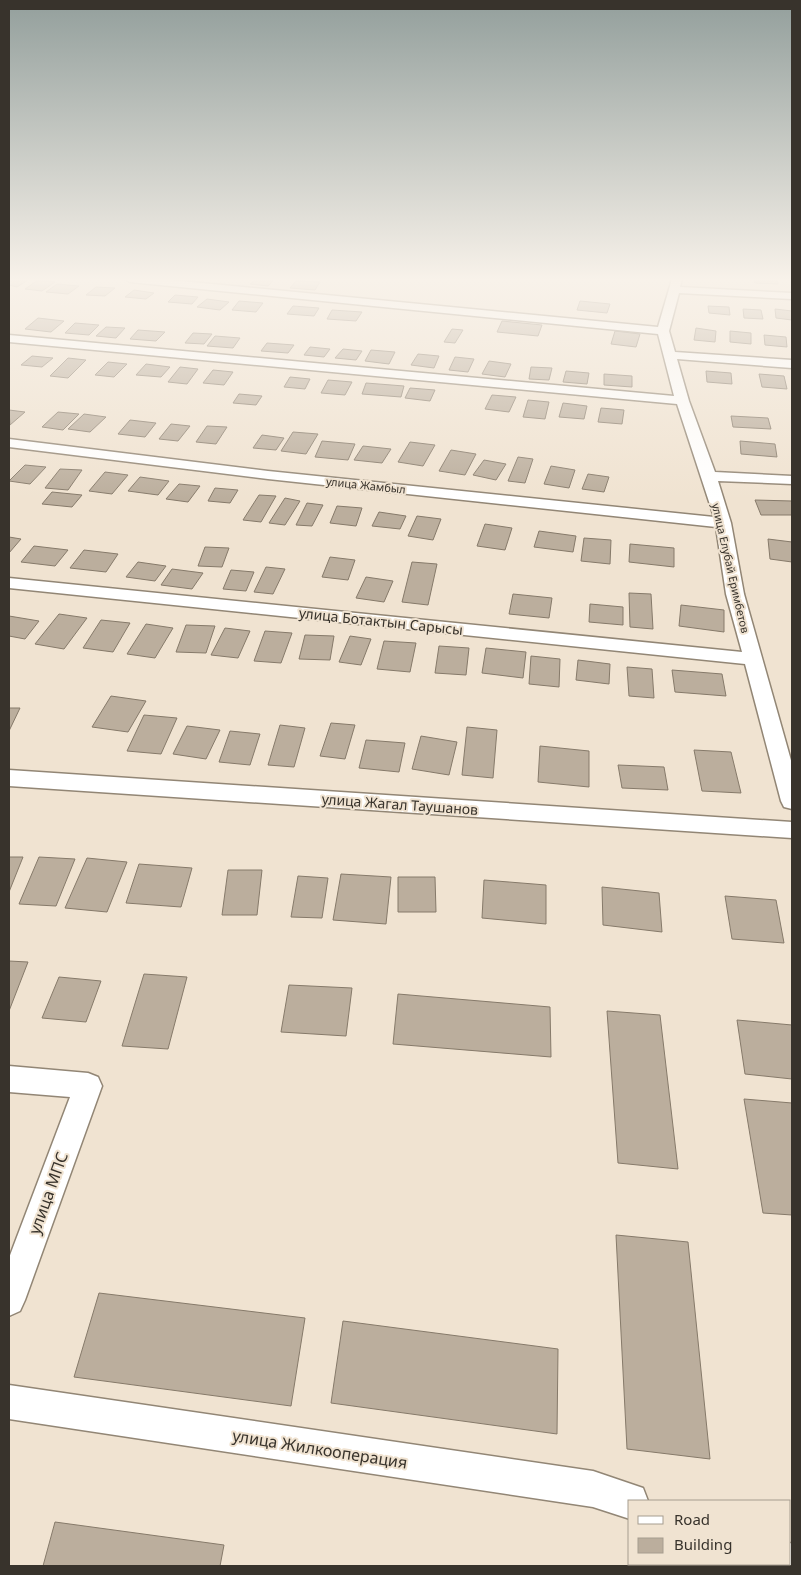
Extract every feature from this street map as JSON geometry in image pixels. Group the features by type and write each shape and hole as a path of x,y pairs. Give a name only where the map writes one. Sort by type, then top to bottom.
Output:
{"street":[{"path":"147,352 682,401"},
{"path":"669,355 792,364"},
{"name":"улица Елубай Еримбетов","path":"669,355 682,401 709,476 723,523 735,594 792,801"},
{"name":"улица Жамбыл","path":"9,443 278,476 723,523"},
{"path":"709,476 792,480"},
{"name":"улица Ботактын Сарысы","path":"9,583 753,659"},
{"name":"улица Жагал Таушанов","path":"9,778 792,830"},
{"name":"улица МПС","path":"9,1079 88,1086 9,1300"},
{"name":"улица Жилкооперация","path":"9,1402 593,1490 628,1500"}],"building":[{"path":"306,352 327,352 324,357 304,355"},
{"path":"340,352 361,352 356,360 335,358"},
{"path":"370,352 395,352 389,364 365,361"},
{"path":"418,354 439,356 434,368 411,365"},
{"path":"32,356 53,358 42,367 21,365"},
{"path":"455,357 474,359 468,372 449,370"},
{"path":"68,358 86,360 68,378 50,376"},
{"path":"489,361 511,364 505,377 482,374"},
{"path":"108,362 127,364 114,377 95,375"},
{"path":"146,364 170,367 161,377 136,375"},
{"path":"180,367 198,369 187,384 168,382"},
{"path":"531,367 552,368 549,380 529,379"},
{"path":"213,370 233,372 224,385 203,383"},
{"path":"566,371 589,373 587,384 563,382"},
{"path":"706,371 731,373 732,384 707,382"},
{"path":"604,374 632,376 632,387 604,385"},
{"path":"759,374 784,376 787,389 762,387"},
{"path":"290,377 310,379 305,389 284,387"},
{"path":"328,380 352,382 345,395 321,393"},
{"path":"366,383 404,386 401,397 362,394"},
{"path":"410,388 435,390 430,401 405,398"},
{"path":"239,394 262,396 256,405 233,403"},
{"path":"492,395 516,397 509,412 485,409"},
{"path":"528,400 549,402 545,419 523,417"},
{"path":"563,403 587,406 584,419 559,417"},
{"path":"601,408 624,410 622,424 598,422"},
{"path":"9,410 25,412 10,425"},
{"path":"58,412 79,414 63,430 42,427"},
{"path":"84,414 106,417 90,432 68,429"},
{"path":"731,416 768,418 771,429 733,427"},
{"path":"130,420 156,423 145,437 118,434"},
{"path":"171,424 190,426 178,441 159,439"},
{"path":"207,426 227,427 216,444 196,442"},
{"path":"293,432 318,434 306,454 281,451"},
{"path":"262,435 284,438 276,450 253,448"},
{"path":"322,441 355,444 348,460 315,457"},
{"path":"740,441 775,444 777,457 741,454"},
{"path":"410,442 435,445 423,466 398,462"},
{"path":"363,446 391,449 382,463 354,460"},
{"path":"451,450 476,454 465,475 439,471"},
{"path":"518,457 533,459 525,483 508,481"},
{"path":"484,460 506,464 496,480 473,475"},
{"path":"25,465 46,467 30,484 9,481"},
{"path":"551,466 575,470 569,488 544,484"},
{"path":"60,469 82,470 68,490 45,488"},
{"path":"105,472 128,475 112,494 89,491"},
{"path":"588,474 609,477 604,492 582,489"},
{"path":"140,477 169,481 158,495 128,491"},
{"path":"179,484 200,486 188,502 166,499"},
{"path":"215,488 238,490 230,503 208,501"},
{"path":"52,492 82,495 72,507 42,504"},
{"path":"259,495 276,496 261,522 243,520"},
{"path":"285,498 300,501 285,525 269,523"},
{"path":"755,500 792,501 792,515 761,515"},
{"path":"307,503 323,505 312,526 296,525"},
{"path":"337,506 362,508 356,526 330,523"},
{"path":"379,512 406,516 400,529 372,526"},
{"path":"417,516 441,519 433,540 408,536"},
{"path":"485,524 512,528 505,550 477,546"},
{"path":"539,531 576,536 573,552 534,547"},
{"path":"9,537 21,539 9,553"},
{"path":"584,538 611,540 610,564 581,561"},
{"path":"768,539 792,542 792,562 770,559"},
{"path":"630,544 674,548 674,567 629,562"},
{"path":"34,546 68,550 55,566 21,562"},
{"path":"205,547 229,548 222,567 198,566"},
{"path":"84,550 118,554 106,572 70,568"},
{"path":"330,557 355,560 348,580 322,577"},
{"path":"138,562 166,566 155,581 126,577"},
{"path":"412,562 437,564 428,605 402,602"},
{"path":"266,567 285,569 273,594 254,592"},
{"path":"172,569 203,573 192,589 161,585"},
{"path":"231,570 254,572 246,591 223,589"},
{"path":"366,577 393,581 384,602 356,598"},
{"path":"629,593 651,594 653,629 630,627"},
{"path":"513,594 552,598 549,618 509,614"},
{"path":"590,604 623,607 623,625 589,622"},
{"path":"681,605 724,610 724,632 679,626"},
{"path":"59,614 87,618 64,649 35,644"},
{"path":"9,616 39,621 25,639 9,636"},
{"path":"101,620 130,623 113,652 83,648"},
{"path":"146,624 173,628 155,658 127,654"},
{"path":"186,625 215,626 206,653 176,652"},
{"path":"225,628 250,631 238,658 211,655"},
{"path":"265,631 292,633 281,663 254,661"},
{"path":"305,635 334,636 330,660 299,659"},
{"path":"350,636 371,639 361,665 339,662"},
{"path":"384,641 416,643 410,672 377,669"},
{"path":"439,646 469,648 466,675 435,673"},
{"path":"486,648 526,652 523,678 482,673"},
{"path":"531,656 560,659 559,687 529,684"},
{"path":"578,660 610,664 609,684 576,680"},
{"path":"627,667 652,669 654,698 629,696"},
{"path":"672,670 722,674 726,696 675,692"},
{"path":"111,696 146,701 128,732 92,727"},
{"path":"9,708 20,708 9,731"},
{"path":"144,715 177,718 161,754 127,751"},
{"path":"331,723 355,725 345,759 320,756"},
{"path":"280,725 305,728 294,767 268,765"},
{"path":"187,726 220,730 206,759 173,754"},
{"path":"467,727 497,730 493,778 462,775"},
{"path":"230,731 260,734 250,765 219,762"},
{"path":"421,736 457,742 449,775 412,769"},
{"path":"366,740 405,743 399,772 359,768"},
{"path":"540,746 589,751 589,787 538,782"},
{"path":"694,750 731,752 741,793 702,791"},
{"path":"618,765 664,767 668,790 622,788"},
{"path":"9,857 23,857 9,892"},
{"path":"39,857 75,859 56,906 19,904"},
{"path":"87,858 127,862 107,912 65,908"},
{"path":"139,864 192,868 181,907 126,903"},
{"path":"228,870 262,870 257,915 222,915"},
{"path":"341,874 391,877 386,924 333,920"},
{"path":"298,876 328,878 322,918 291,917"},
{"path":"398,877 435,877 436,912 398,912"},
{"path":"484,880 546,885 546,924 482,918"},
{"path":"602,887 659,893 662,932 603,925"},
{"path":"725,896 776,900 784,943 732,939"},
{"path":"9,961 28,962 9,1011"},
{"path":"144,974 187,977 168,1049 122,1046"},
{"path":"59,977 101,981 86,1022 42,1018"},
{"path":"289,985 352,988 346,1036 281,1032"},
{"path":"398,994 550,1007 551,1057 393,1044"},
{"path":"607,1011 660,1015 678,1169 618,1163"},
{"path":"737,1020 792,1025 792,1079 745,1074"},
{"path":"744,1099 792,1103 792,1215 763,1213"},
{"path":"616,1235 688,1242 710,1459 627,1449"},
{"path":"99,1293 305,1318 291,1406 74,1377"},
{"path":"343,1321 558,1349 557,1434 331,1403"},
{"path":"55,1522 224,1545 220,1566 43,1566"}]}
